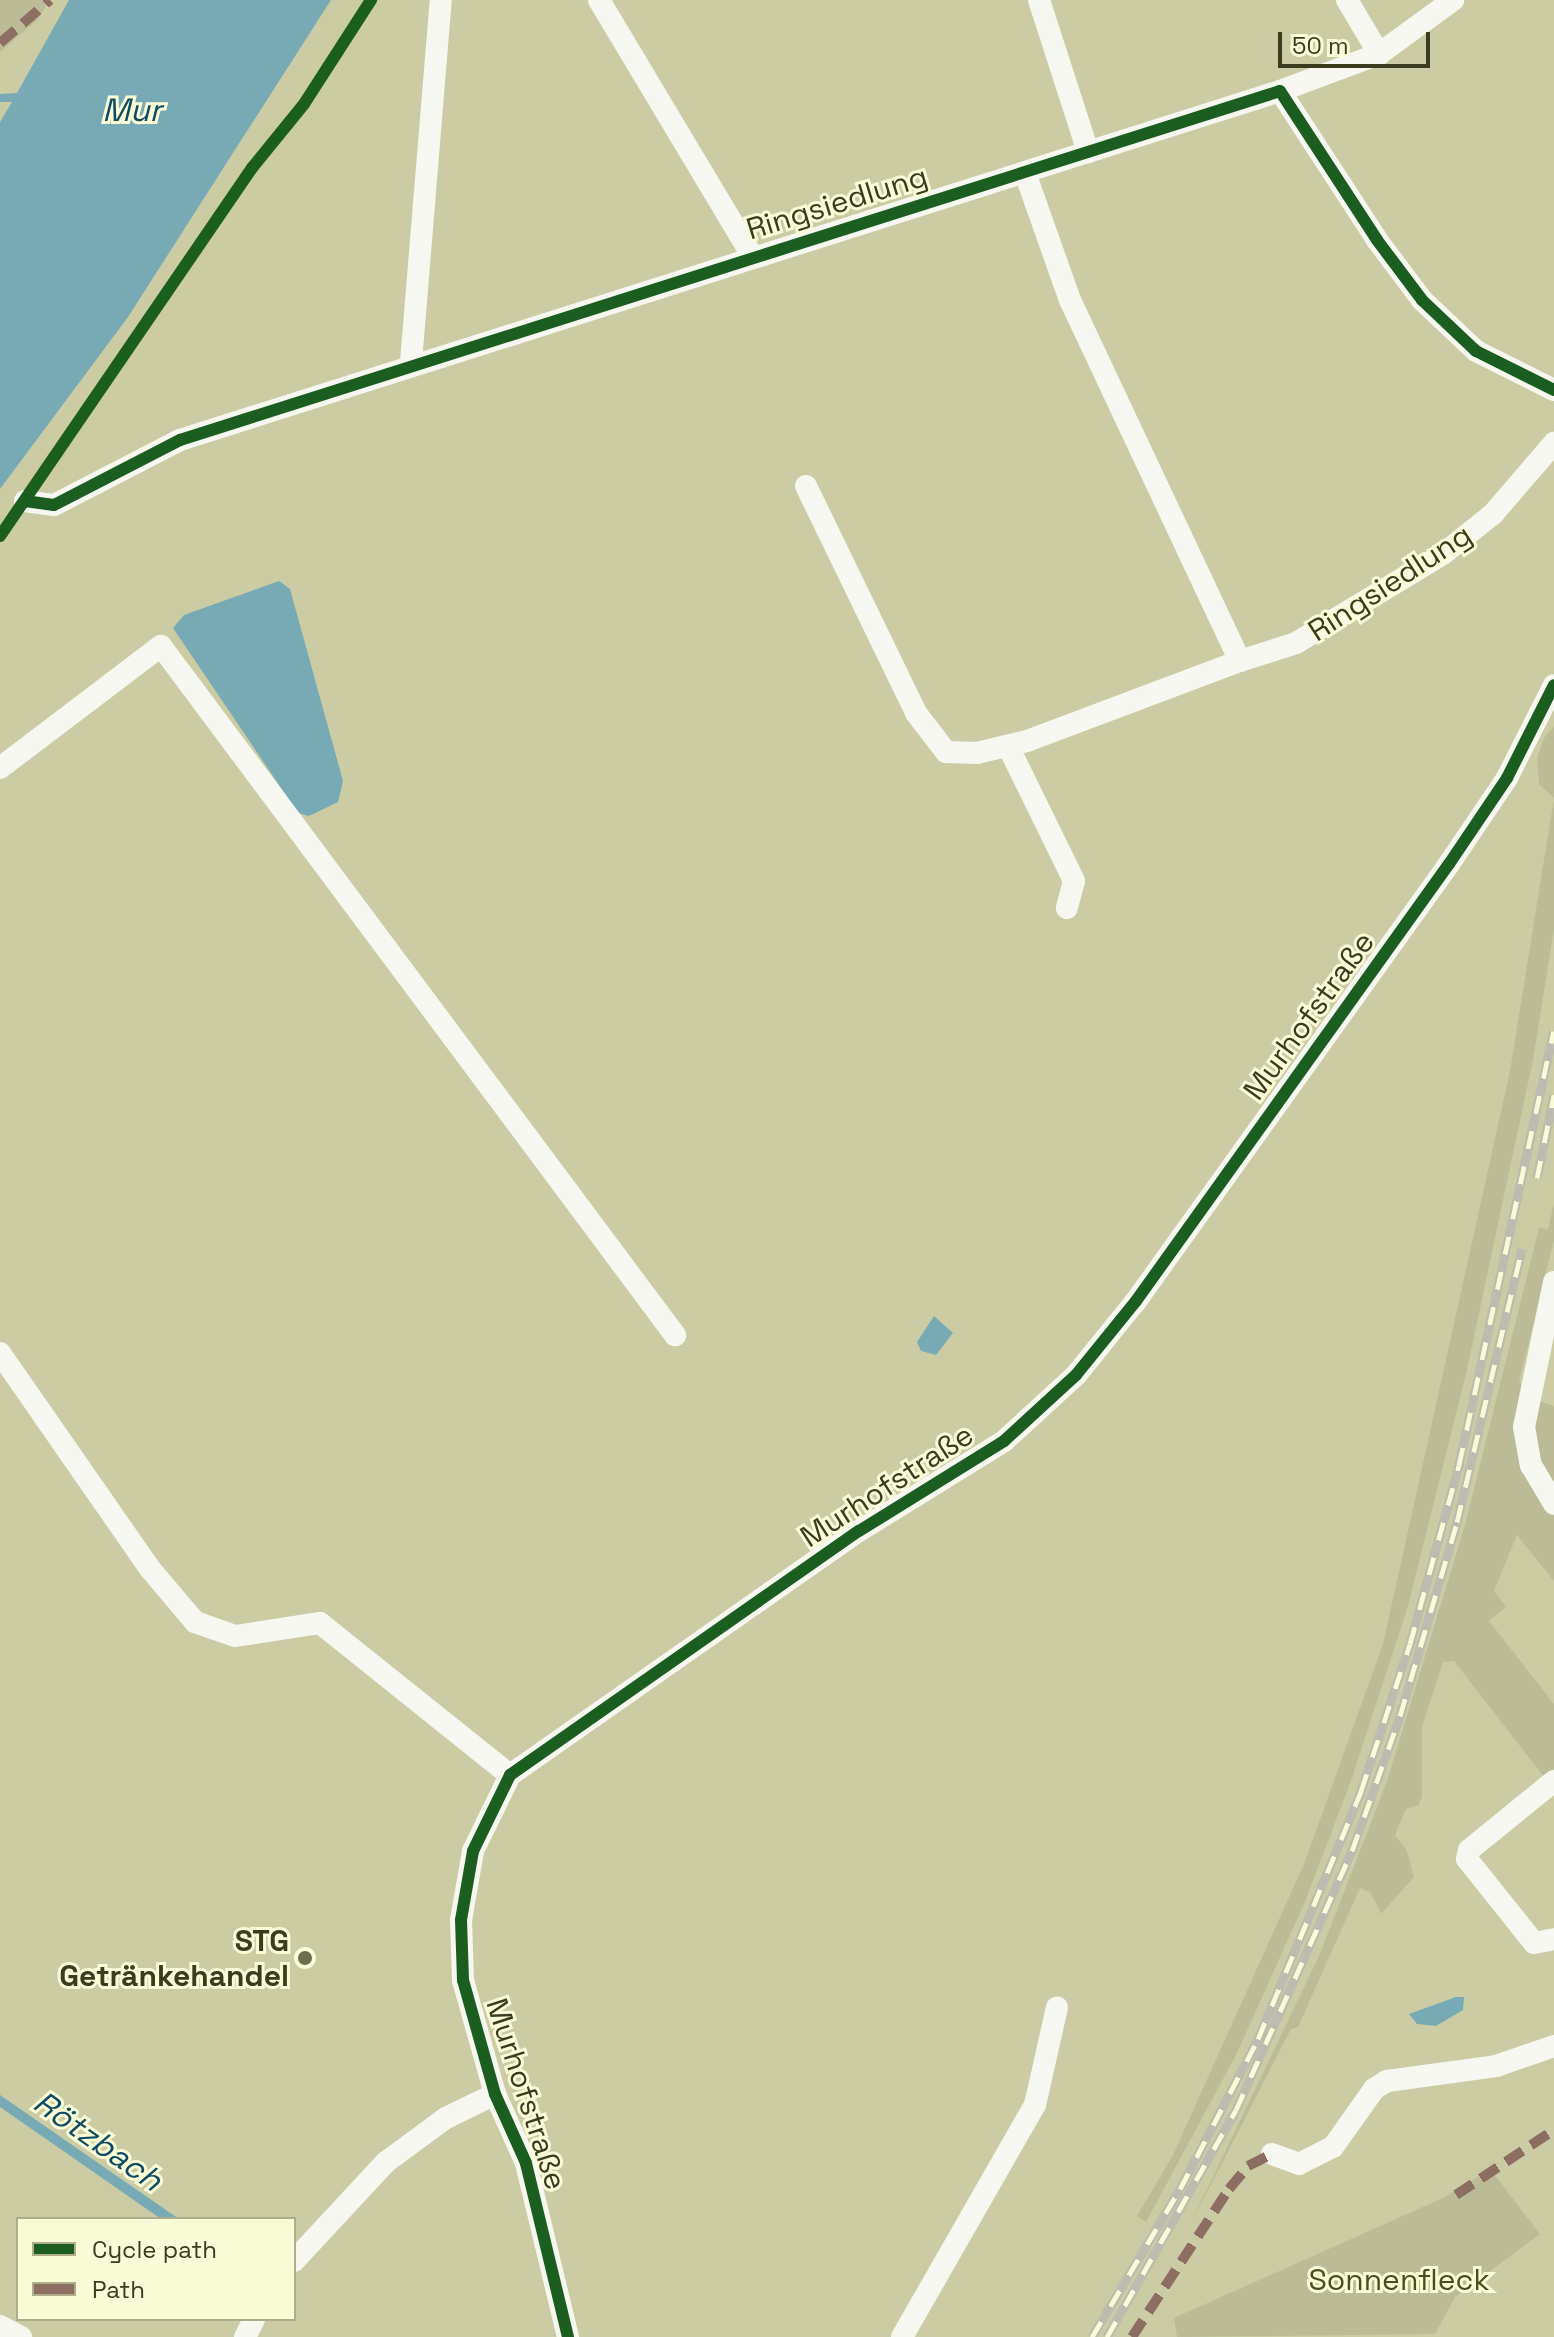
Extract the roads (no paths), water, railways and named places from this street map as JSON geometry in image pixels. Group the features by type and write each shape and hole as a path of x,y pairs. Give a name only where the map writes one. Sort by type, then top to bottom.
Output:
{"street":[{"path":"411,362 441,0"},
{"name":"Ringsiedlung","path":"599,0 752,256"},
{"path":"1039,0 1088,152"},
{"path":"1347,0 1379,54"},
{"name":"Ringsiedlung","path":"25,501 54,505 180,440 411,362 1280,91 1379,54 1453,0"},
{"path":"1280,91 1377,240 1422,300 1476,351 1554,390"},
{"path":"1025,173 1070,300 1240,661"},
{"name":"Ringsiedlung","path":"806,486 916,713 946,752 977,753 1008,746 1132,705 1240,661 1296,643 1443,554 1493,514 1554,443"},
{"path":"0,768 161,646 675,1335"},
{"name":"Murhofstraße","path":"568,2337 526,2163 495,2094 463,1980 461,1920 473,1851 510,1775 859,1531 1004,1441 1076,1375 1136,1301 1440,877 1507,778 1554,685"},
{"path":"1008,746 1074,881 1067,908"},
{"path":"1554,1282 1524,1412 1525,1438 1536,1477 1554,1504"},
{"path":"0,1353 151,1570 195,1622 235,1636 320,1623 510,1775"},
{"path":"1554,1781 1469,1850 1467,1859 1534,1943 1554,1939"},
{"path":"902,2337 1035,2105 1057,2007"},
{"path":"1272,2154 1299,2164 1324,2153 1354,2124 1374,2089 1387,2081 1496,2066 1554,2046"},
{"path":"296,2259 386,2162 446,2118 495,2094"},
{"path":"0,2326 21,2337"}],"water":[{"name":"Mur","path":"69,0 331,0 128,317 0,489 0,122 12,102 0,102 0,94 17,93"},
{"path":"279,581 290,589 343,781 338,802 309,816 298,813 173,628 184,615"},
{"path":"934,1316 953,1333 936,1355 921,1351 917,1342"},
{"path":"1464,1997 1463,2010 1436,2026 1417,2024 1409,2014"},
{"path":"0,2095 176,2217 158,2217 0,2107"}],"railway":[{"path":"1092,2337 1180,2189 1258,2039 1361,1791 1410,1644 1459,1465 1554,1031"},
{"path":"1537,1178 1554,1095"},
{"path":"1107,2337 1236,2110 1352,1851 1400,1716 1457,1522 1522,1249"}],"place":[{"name":"STG Getränkehandel","path":"305,1958"}],"water label":[{"name":"Rötzbach","path":"98,2141"}],"park label":[{"name":"Sonnenfleck","path":"1399,2280"}]}
